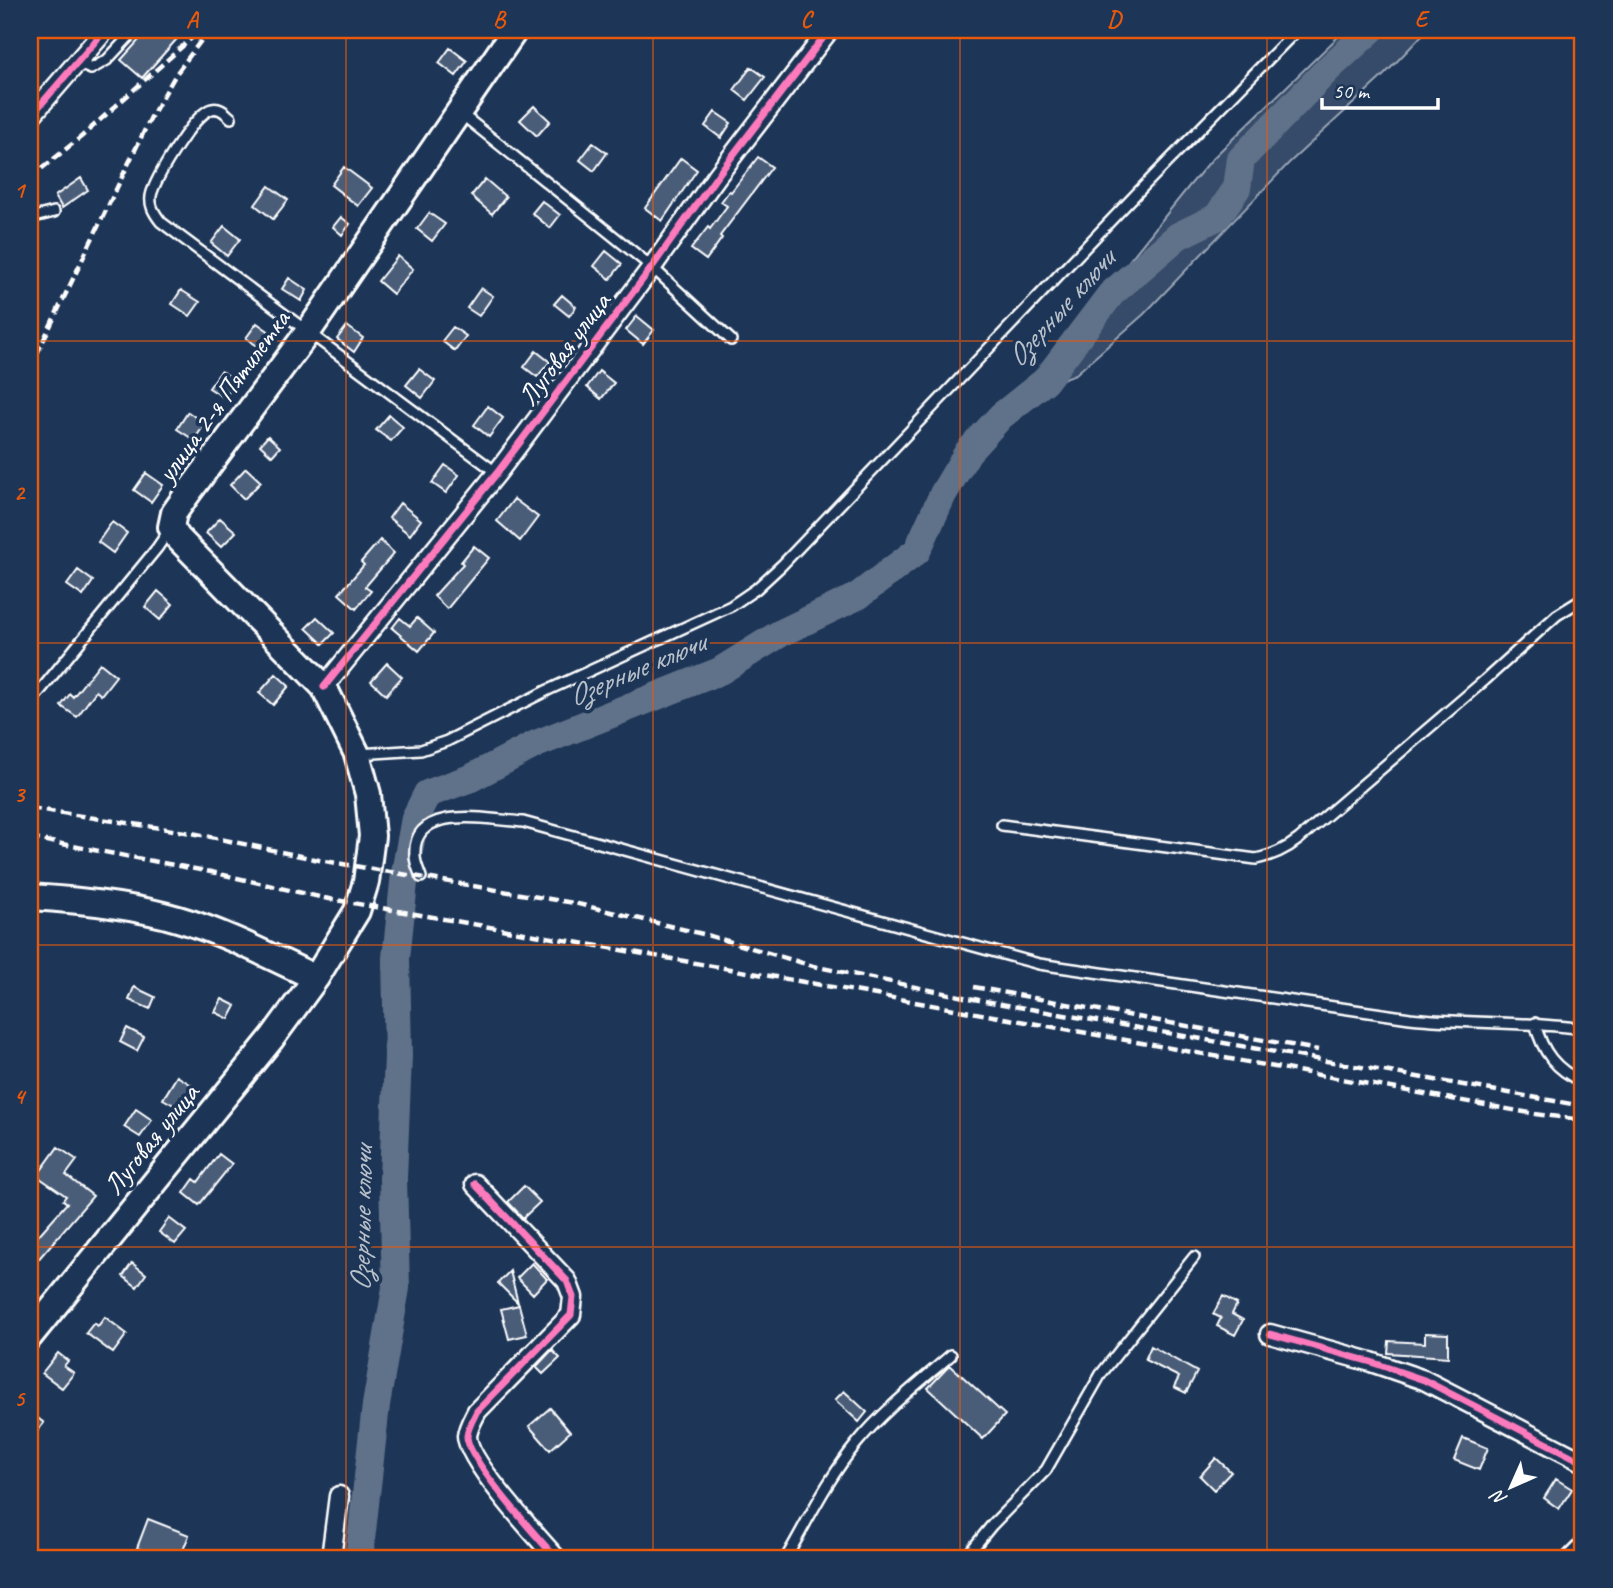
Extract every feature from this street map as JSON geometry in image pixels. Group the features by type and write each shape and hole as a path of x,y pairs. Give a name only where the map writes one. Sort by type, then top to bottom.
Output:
{"main road":[{"name":"улица 2-я Пятилетка","path":"316,978 357,911 366,883 372,836 368,794 357,754 324,687 178,538 171,527 174,513 308,332 515,30"},
{"path":"30,897 73,899 177,919 212,931 316,978"},
{"name":"Луговая улица","path":"30,1336 272,1038 316,978"}],"street":[{"path":"30,117 105,30"},
{"name":"Луговая улица","path":"324,687 497,473 829,30"},
{"path":"475,1184 567,1281 573,1297 571,1315 477,1411 467,1438 472,1454 523,1521 556,1558"},
{"path":"1270,1334 1424,1380 1583,1462"},
{"path":"331,1558 339,1496"},
{"path":"1572,1558 1583,1547"}],"lane":[{"path":"77,63 91,69 99,65 135,30"},
{"path":"357,754 421,750 447,741 548,690 697,623 756,589 1297,30"},
{"path":"231,117 219,108 209,109 196,118 151,194 152,210 160,222 497,473"},
{"path":"458,112 652,267 731,340"},
{"path":"30,218 54,212"},
{"path":"34,697 157,548 171,527"},
{"path":"1002,825 1256,859 1274,855 1286,850 1557,615 1583,599"},
{"path":"421,877 414,855 420,832 426,825 453,818 523,822 1039,964 1409,1018 1452,1022 1535,1023 1583,1029"},
{"path":"1535,1023 1546,1055 1566,1073 1583,1082"},
{"path":"965,1558 992,1525 1046,1470 1101,1374 1194,1257"},
{"path":"786,1558 854,1446 887,1411 951,1355"}],"shaded area":[{"path":"1345,30 1427,30 1384,75 1289,163 1144,314 1076,374 1055,382 1045,376 1046,364 1214,157"}],"building":[{"path":"148,30 185,30 142,78 121,60"},
{"path":"450,48 467,61 456,76 439,63"},
{"path":"751,67 765,77 747,100 734,90"},
{"path":"534,106 550,121 537,136 520,120"},
{"path":"715,112 731,123 721,138 705,126"},
{"path":"593,143 607,153 594,171 580,160"},
{"path":"758,157 772,167 720,236 722,238 706,260 691,249 727,206 721,202"},
{"path":"681,158 697,170 662,221 645,208"},
{"path":"344,167 372,188 358,206 331,185"},
{"path":"81,178 88,190 62,208 55,196"},
{"path":"485,179 506,197 492,214 471,196"},
{"path":"269,186 288,200 273,219 255,205"},
{"path":"542,201 560,215 550,228 532,213"},
{"path":"429,213 445,224 432,241 417,229"},
{"path":"341,217 350,224 342,235 333,227"},
{"path":"224,226 240,239 227,256 211,243"},
{"path":"606,251 622,264 610,279 594,266"},
{"path":"398,256 413,269 393,294 378,281"},
{"path":"289,278 307,290 301,301 282,289"},
{"path":"481,288 493,296 479,316 467,308"},
{"path":"181,290 200,302 190,316 172,304"},
{"path":"562,295 576,307 569,316 554,304"},
{"path":"637,316 654,330 643,344 626,330"},
{"path":"257,323 274,335 263,350 246,338"},
{"path":"347,326 363,338 354,352 337,339"},
{"path":"453,327 466,336 455,351 442,341"},
{"path":"536,351 550,362 537,377 524,367"},
{"path":"419,369 435,381 422,398 406,385"},
{"path":"221,371 236,380 225,398 209,388"},
{"path":"599,371 614,383 601,399 587,387"},
{"path":"488,406 503,418 489,437 474,425"},
{"path":"188,412 205,424 194,440 177,429"},
{"path":"389,415 403,427 391,441 376,430"},
{"path":"268,436 280,447 272,456 260,445"},
{"path":"445,465 459,475 446,493 432,483"},
{"path":"246,468 261,482 244,499 230,485"},
{"path":"146,473 163,485 151,502 134,490"},
{"path":"514,499 538,517 520,541 497,521"},
{"path":"400,503 421,520 410,535 389,518"},
{"path":"220,518 236,532 221,547 206,533"},
{"path":"112,522 127,533 113,553 98,542"},
{"path":"380,540 394,553 365,587 371,591 356,609 339,594 364,565 361,562"},
{"path":"474,546 489,558 447,609 434,596 463,564 461,562"},
{"path":"78,570 93,581 83,596 67,585"},
{"path":"158,591 173,604 160,620 145,607"},
{"path":"317,617 334,633 323,644 306,628"},
{"path":"400,618 410,626 417,618 434,633 419,651 392,628"},
{"path":"100,663 116,676 101,695 96,691 77,717 61,706 70,694 73,697"},
{"path":"387,663 402,677 386,695 371,681"},
{"path":"276,674 289,686 273,705 259,693"},
{"path":"134,987 155,997 150,1009 129,1000"},
{"path":"222,999 236,1006 229,1019 215,1012"},
{"path":"127,1028 144,1037 137,1051 120,1042"},
{"path":"177,1076 195,1087 181,1109 163,1099"},
{"path":"136,1109 152,1120 140,1137 124,1127"},
{"path":"58,1147 77,1160 66,1175 93,1196 30,1269 30,1245 67,1203 63,1200 66,1196 37,1176"},
{"path":"219,1154 232,1164 199,1205 184,1193 194,1179 198,1182"},
{"path":"524,1186 540,1202 523,1218 508,1202"},
{"path":"169,1218 186,1231 175,1244 159,1232"},
{"path":"132,1263 146,1274 137,1287 123,1276"},
{"path":"532,1263 547,1279 533,1294 517,1278"},
{"path":"510,1271 518,1303 498,1283"},
{"path":"1223,1296 1237,1304 1232,1314 1243,1320 1235,1335 1217,1326 1221,1318 1213,1314"},
{"path":"519,1305 527,1335 509,1339 501,1309"},
{"path":"105,1317 127,1334 113,1353 86,1333 94,1323 98,1326"},
{"path":"1425,1333 1448,1334 1448,1357 1388,1353 1389,1341 1425,1343"},
{"path":"1151,1346 1197,1372 1186,1393 1174,1387 1179,1377 1145,1360"},
{"path":"552,1350 560,1358 543,1374 536,1367"},
{"path":"58,1353 68,1361 64,1366 74,1373 62,1388 42,1373"},
{"path":"950,1365 1005,1415 983,1439 928,1388"},
{"path":"844,1391 867,1412 859,1422 835,1400"},
{"path":"550,1408 570,1432 550,1450 529,1426"},
{"path":"30,1412 44,1423 30,1440"},
{"path":"1463,1438 1488,1448 1479,1470 1454,1460"},
{"path":"1216,1458 1231,1472 1214,1490 1200,1476"},
{"path":"1556,1479 1572,1489 1559,1509 1544,1498"},
{"path":"148,1519 189,1535 180,1558 147,1558 150,1553 137,1548"}],"waterway":[{"name":"Озерные ключи","path":"359,1558 376,1405 396,1288 393,1178 398,1056 396,958 405,873 415,818 427,794 471,778 536,744 720,671 781,633 858,596 917,551 943,494 968,452 1001,416 1045,381 1111,294 1178,236 1217,217 1237,188 1241,159 1328,69 1371,30"}],"railway":[{"path":"30,368 151,117 176,74 209,30"},
{"path":"30,178 81,137 194,36"},
{"path":"30,808 192,833 319,860 574,903 707,935 813,966 979,1000 1583,1106"},
{"path":"30,838 211,872 324,898 1535,1114 1583,1120"},
{"path":"974,987 1318,1050"}],"cycle path":[{"path":"30,117 105,30"},
{"path":"324,687 497,473 829,30"},
{"path":"475,1184 567,1281 573,1297 571,1315 477,1411 467,1436 470,1447 490,1480 556,1558"},
{"path":"1270,1334 1424,1380 1583,1462"}]}
